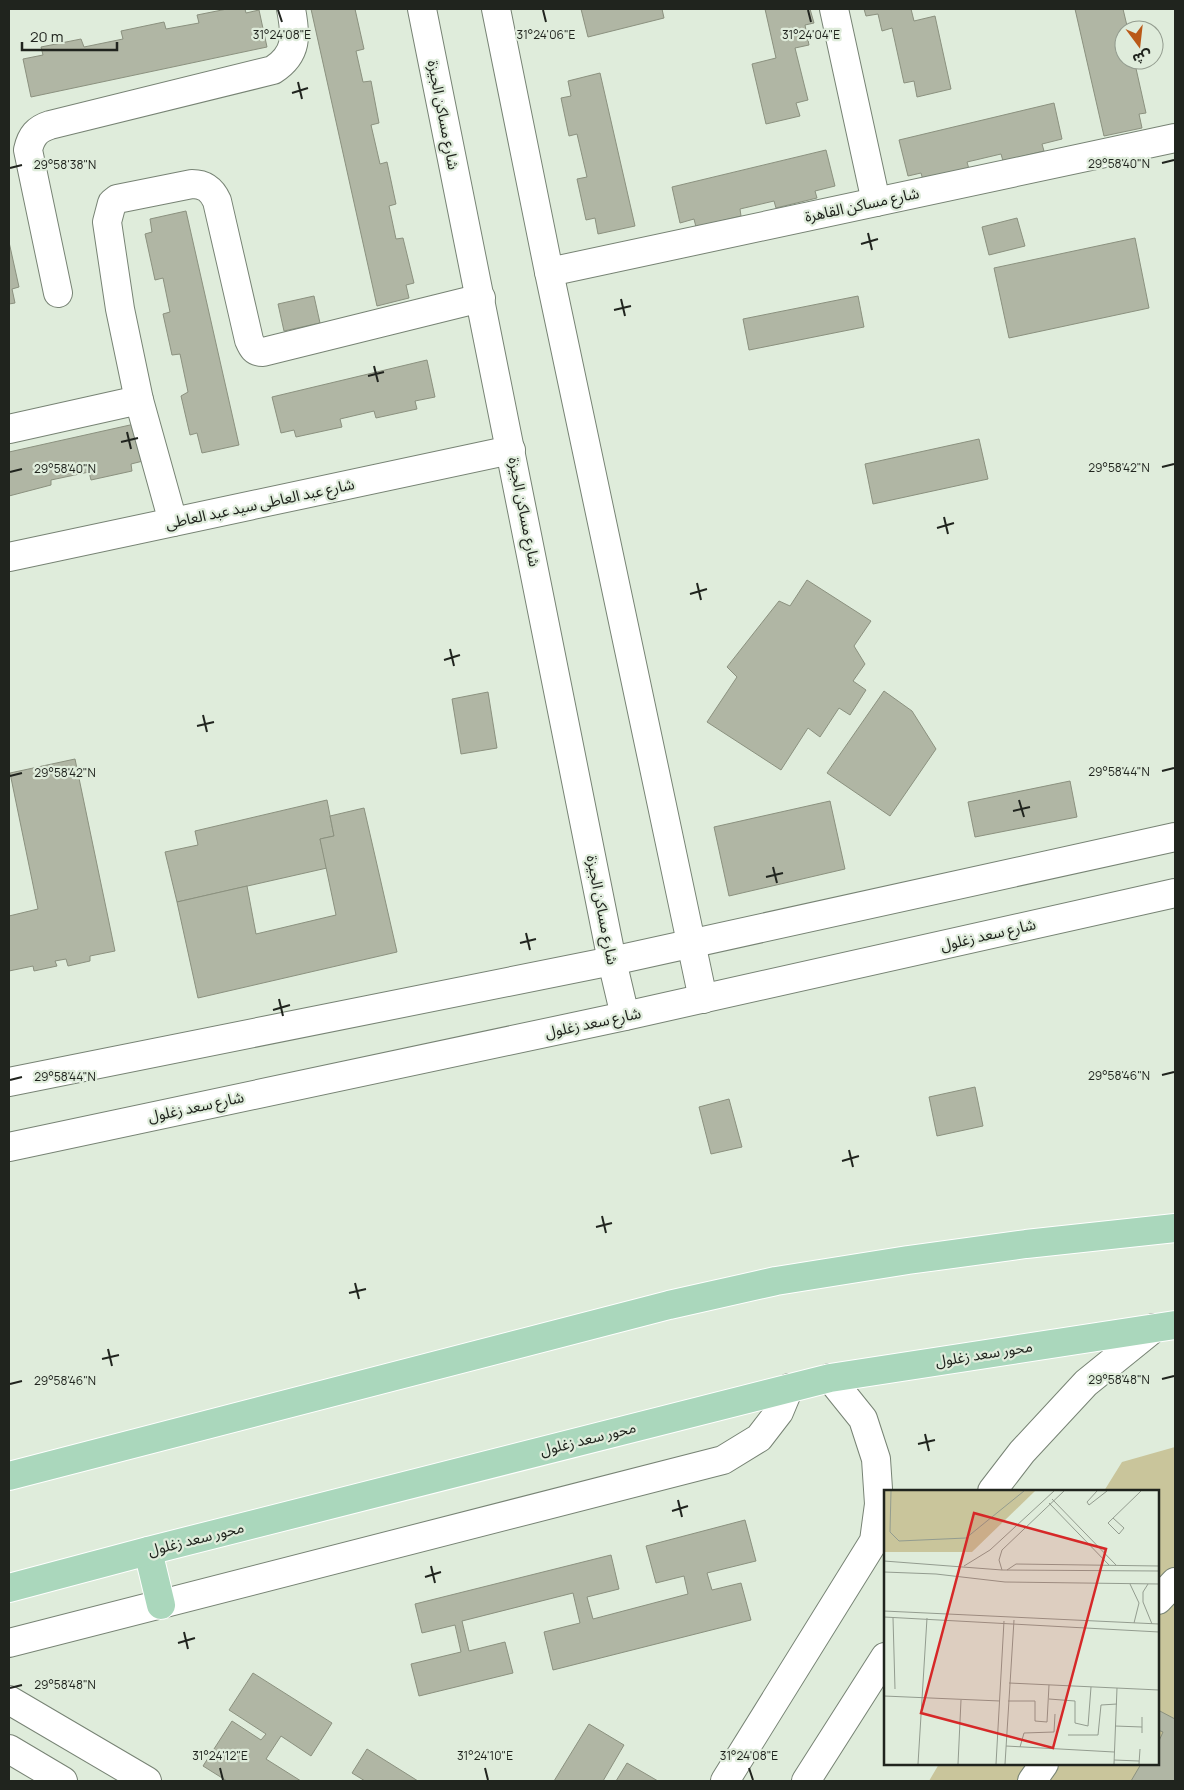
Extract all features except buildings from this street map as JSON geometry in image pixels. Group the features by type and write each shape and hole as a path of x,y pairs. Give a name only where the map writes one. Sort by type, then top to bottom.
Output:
{"main road":[{"path":"9,1476 659,1308 776,1281 918,1258 1175,1228"},
{"name":"محور سعد زغلول","path":"9,1588 830,1378 1164,1326"},
{"path":"148,1551 161,1605"}],"street":[{"path":"58,293 28,150 30,141 35,134 42,128 50,125 273,70 280,65 292,49 295,29 291,9"},
{"name":"شارع مساكن الجيزة","path":"422,9 612,961 625,1016"},
{"path":"496,9 549,272 703,999"},
{"path":"834,9 876,202"},
{"name":"شارع مساكن القاهرة","path":"549,272 1175,138"},
{"path":"173,522 139,400 120,309 107,222 112,202 117,199 192,184 199,184 210,190 217,201 249,340 253,349 257,352 357,330 480,298"},
{"path":"9,429 139,400"},
{"name":"شارع عبد العاطى سيد عبد العاطى","path":"9,557 511,450"},
{"path":"9,1082 612,961 1175,837"},
{"name":"شارع سعد زغلول","path":"9,1147 625,1016 1175,893"},
{"path":"993,1490 1022,1452 1086,1382 1164,1326"},
{"path":"725,1781 879,1543 876,1459 863,1419 830,1378"},
{"path":"9,1643 723,1460 759,1438 779,1412 789,1388"},
{"path":"1159,1599 1175,1582"},
{"path":"806,1781 884,1659"},
{"path":"9,1700 147,1781"},
{"path":"9,1749 63,1781"},
{"path":"1032,1781 1043,1765"}],"shaded area":[{"path":"1175,1447 1175,1781 929,1781 938,1765 1159,1765 1159,1490 1105,1490 1122,1462"}]}
